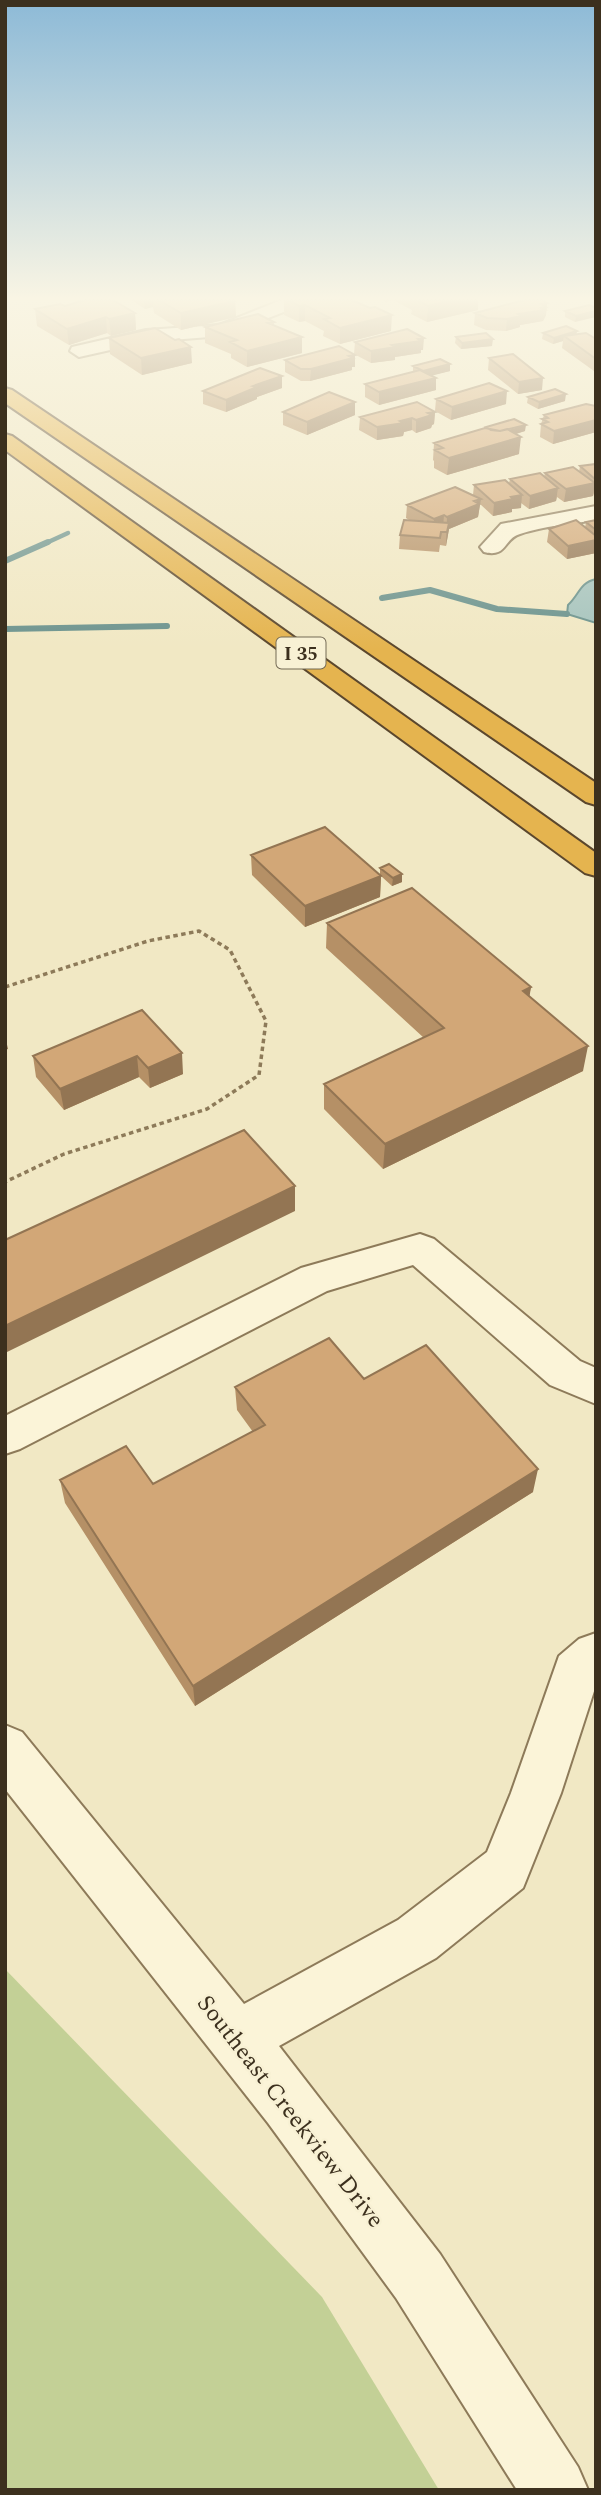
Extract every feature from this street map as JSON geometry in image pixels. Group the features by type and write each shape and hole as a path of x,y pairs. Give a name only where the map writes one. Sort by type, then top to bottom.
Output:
{"highway":[{"name":"I 35","path":"37,415 596,796"},
{"name":"I 35","path":"5,439 596,867"}],"street":[{"path":"492,547 509,528 596,513"},
{"path":"5,1436 315,1279 420,1249 565,1373 596,1387"},
{"path":"237,2039 418,1939 505,1870 536,1793 576,1672 596,1655"},
{"name":"Southeast Creekview Drive","path":"5,1749 237,2039 418,2276 555,2490"}],"path":[{"path":"5,987 148,941 199,931 230,950 266,1021 259,1075 207,1109 64,1154 5,1182"}],"green space":[{"path":"5,1969 322,2297 439,2490 5,2490"}],"water":[{"path":"596,579 596,623 567,614 568,605 583,586"}],"building":[{"path":"291,415 323,415 307,422"},
{"path":"366,415 431,415 377,427 360,417"},
{"path":"545,415 596,415 596,420 554,431 541,424 548,422 542,419 548,418"},
{"path":"514,419 526,425 500,431 486,427"},
{"path":"485,428 500,431 507,429 521,437 449,458 435,450 443,448 434,443"},
{"path":"596,464 596,480 580,466"},
{"path":"573,467 595,483 566,489 545,473"},
{"path":"540,473 558,488 530,496 510,479"},
{"path":"505,480 522,495 494,503 474,485"},
{"path":"455,487 481,499 474,501 479,504 447,517 444,515 434,519 407,505"},
{"path":"404,520 449,523 447,532 441,532 440,538 400,535"},
{"path":"576,520 596,536 596,540 568,546 549,529"},
{"path":"596,520 596,530 586,522"},
{"path":"325,827 381,876 305,906 251,855"},
{"path":"389,864 402,874 393,878 380,868"},
{"path":"412,888 531,987 523,991 588,1046 385,1144 324,1084 444,1028 327,923"},
{"path":"142,1010 182,1053 148,1068 137,1056 60,1089 33,1056"},
{"path":"244,1130 295,1186 5,1326 5,1240"},
{"path":"329,1338 364,1379 426,1345 538,1469 193,1686 60,1480 126,1446 153,1484 265,1425 235,1387"}],"waterway":[{"path":"44,544 68,533"},
{"path":"5,561 48,542"},
{"path":"382,598 430,590 497,609 567,614"},
{"path":"5,629 167,626"}]}
